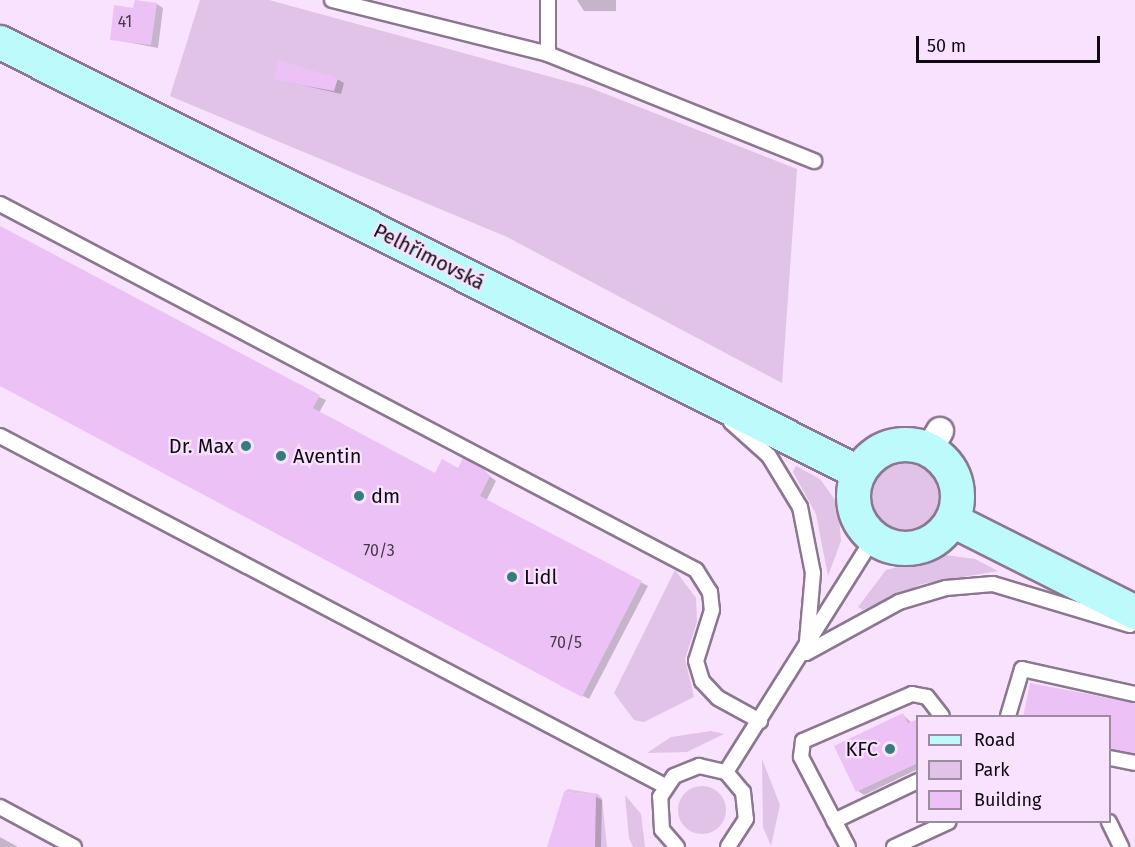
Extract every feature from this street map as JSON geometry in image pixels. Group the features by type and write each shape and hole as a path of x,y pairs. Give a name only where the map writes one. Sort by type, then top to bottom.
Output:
{"main road":[{"name":"Pelhřimovská","path":"0,42 858,472"},
{"path":"934,440 954,480 952,520 937,537 917,548 887,546 873,538 856,516 858,472 888,446 934,440"},
{"path":"952,520 1135,612"}],"lane":[{"path":"332,0 548,54 814,161"},
{"path":"548,0 548,54"},
{"path":"0,204 696,570 710,592 712,610 696,661 702,681 718,698 760,721"},
{"path":"698,393 769,456 800,507 813,573 806,653"},
{"path":"0,436 665,786"},
{"path":"726,772 806,653 873,538"},
{"path":"806,653 899,602 946,588 993,584 1135,627"},
{"path":"1009,715 1022,669 1135,694"},
{"path":"848,847 801,757 803,741 912,694 927,697 940,715"},
{"path":"1111,758 1135,763"},
{"path":"676,847 658,819 665,786 686,769 713,767 726,772 747,805 734,845"},
{"path":"834,820 916,782"},
{"path":"0,807 74,847"},
{"path":"894,847 946,823"},
{"path":"1109,823 1121,847"}],"green space":[{"path":"200,0 269,0 588,87 797,169 782,383 507,237 170,96"},
{"path":"905,459 919,462 931,470 939,482 942,496 939,510 931,522 919,530 905,533 891,530 879,522 871,510 868,496 871,482 879,470 891,462"},
{"path":"796,466 820,479 838,504 841,541 828,576 816,514 793,472"},
{"path":"945,555 975,559 998,571 922,584 863,610 858,607 886,570"},
{"path":"675,570 696,598 697,622 685,659 694,697 644,722 634,720 614,693"},
{"path":"711,731 724,734 687,752 647,753 671,737"},
{"path":"762,759 780,805 771,846 763,827"},
{"path":"697,786 707,786 722,796 726,810 725,819 716,830 707,834 697,834 682,824 678,815 678,805 688,790"},
{"path":"568,789 598,794 602,798 607,847 595,847 595,795 564,792"},
{"path":"625,795 641,814 645,847 633,847 629,838"}],"building":[{"path":"135,0 157,3 151,45 110,40 114,5 133,8"},
{"path":"278,60 338,78 334,91 274,80"},
{"name":"Aventin","path":"0,226 320,395 313,408 435,473 442,459 458,468 463,458 482,467 490,476 480,496 642,581 582,697 0,386"},
{"path":"1030,683 1135,703 1135,754 1111,749 1111,715 1023,715"},
{"path":"903,713 908,723 916,720 916,764 856,792 834,746"},
{"path":"564,792 596,795 595,847 547,847"}],"place":[{"name":"Dr. Max","path":"246,446"},
{"name":"Aventin","path":"281,456"},
{"name":"dm","path":"359,496"},
{"name":"Lidl","path":"512,577"},
{"name":"KFC","path":"890,749"}]}
